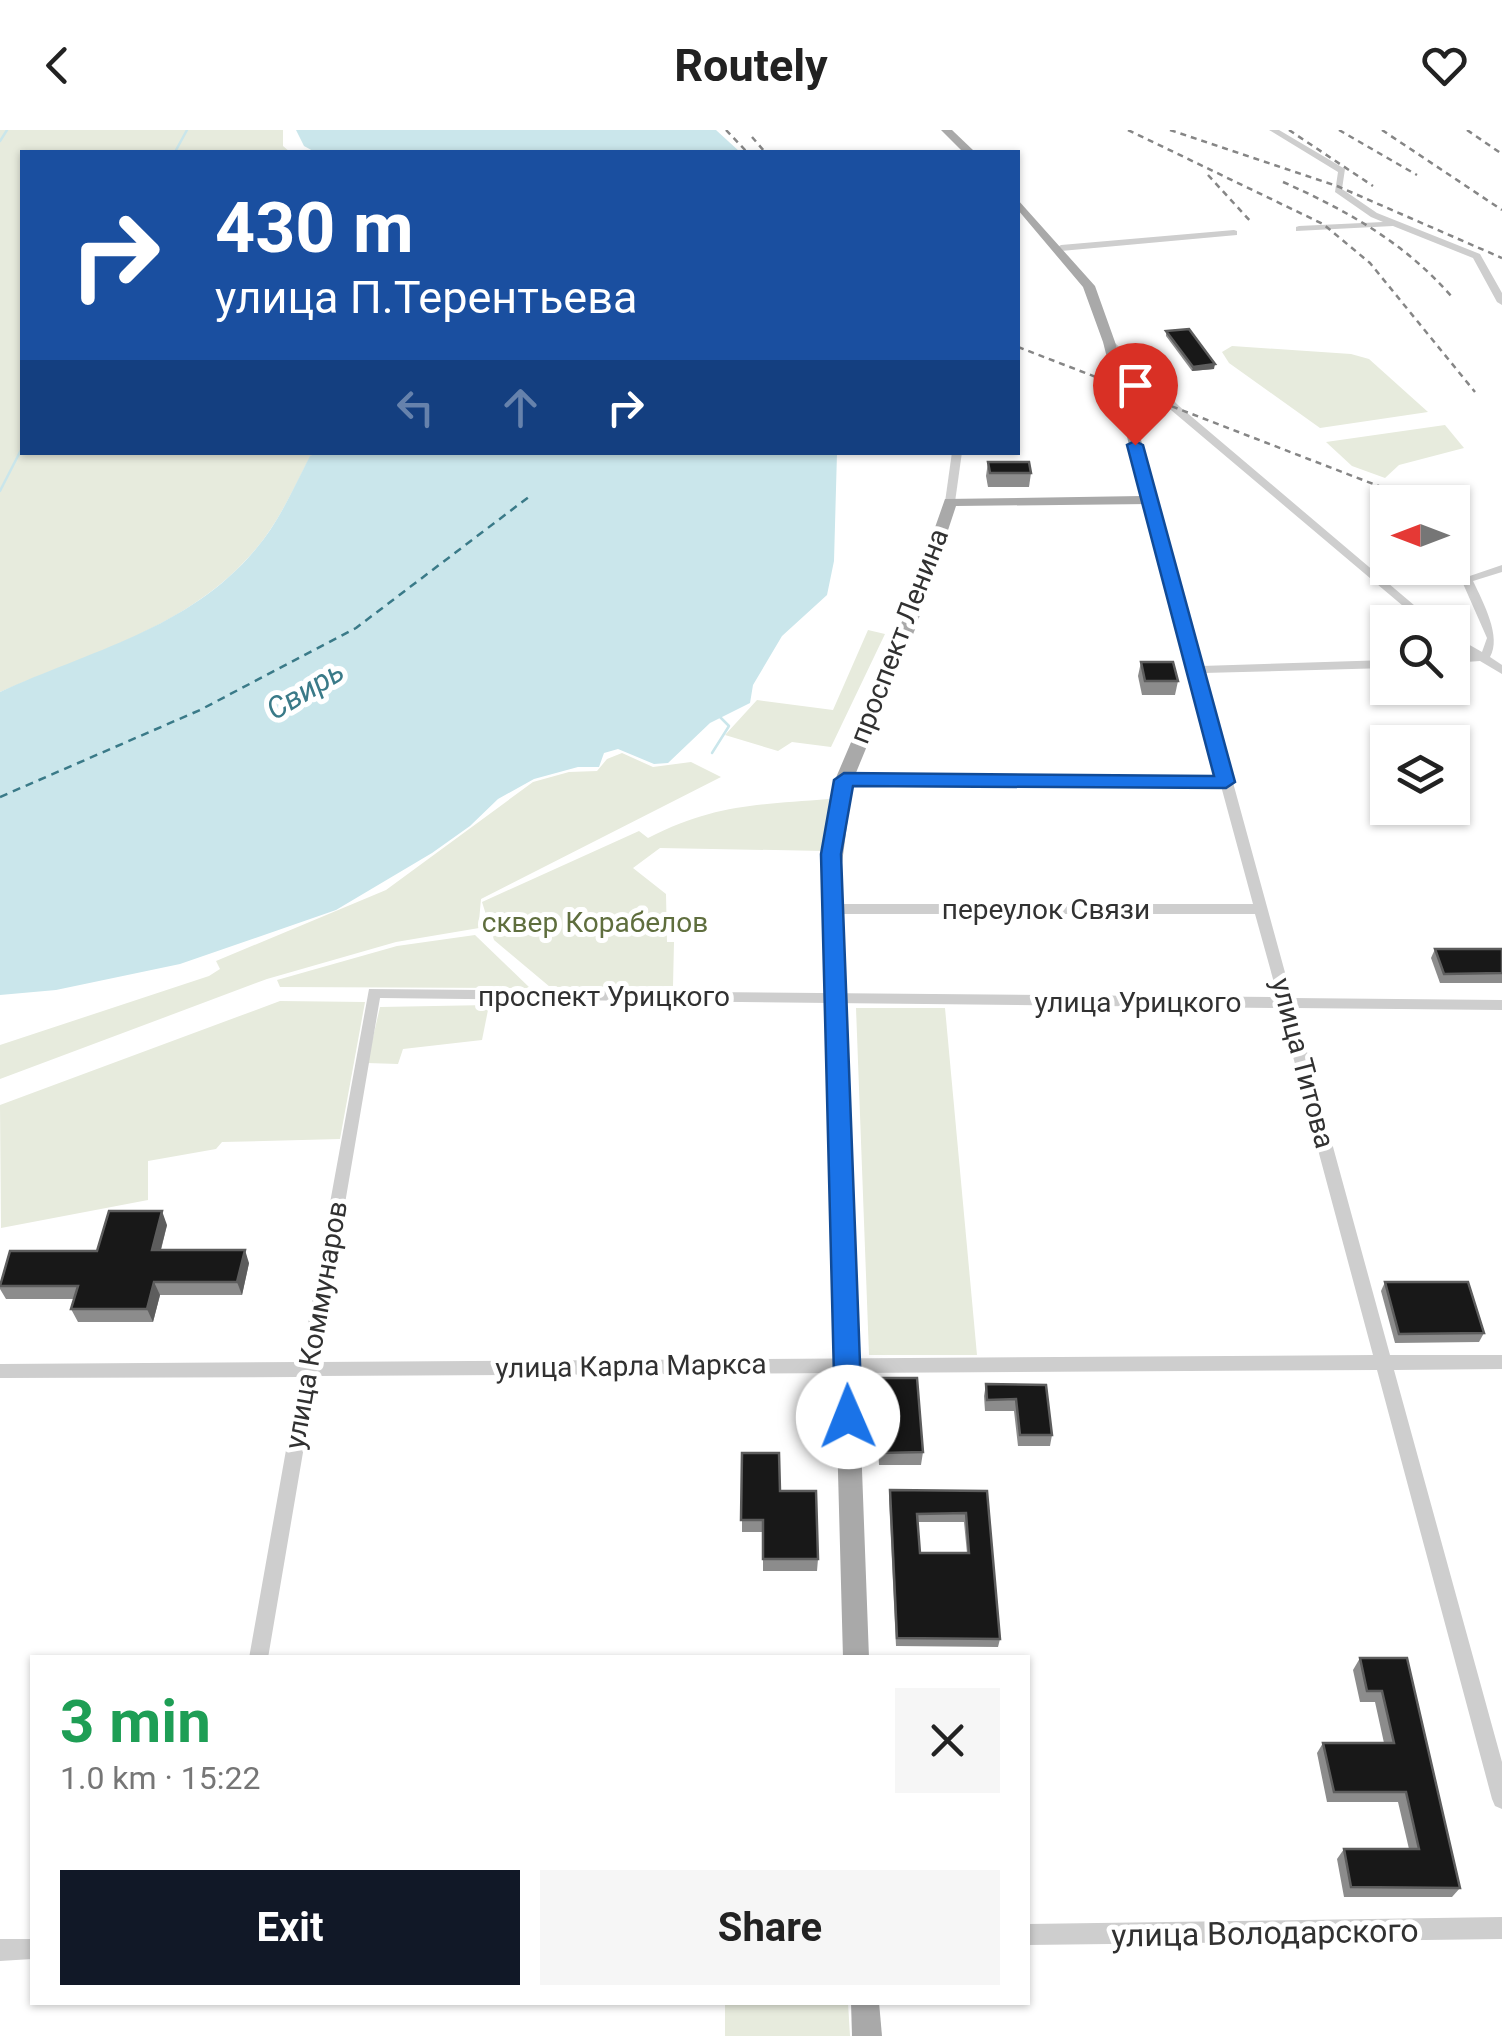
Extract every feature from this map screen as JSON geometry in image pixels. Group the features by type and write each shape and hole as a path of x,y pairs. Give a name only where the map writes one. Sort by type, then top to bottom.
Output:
{"main road":[{"path":"946,130 967,150"},
{"name":"улица Титова","path":"1020,205 1061,248 1089,286 1109,342 1150,500"},
{"path":"950,502 1150,500"},
{"name":"проспект Ленина","path":"856,1655 831,854 844,780 908,627 950,502"},
{"path":"865,2005 866,2036"}],"street":[{"path":"1273,130 1342,171 1338,190 1395,224 1477,256 1502,302"},
{"path":"1299,229 1395,224"},
{"path":"1061,248 1234,233"},
{"path":"1109,342 1164,398 1407,605"},
{"name":"проспект Ленина","path":"950,502 957,455"},
{"name":"улица Титова","path":"1150,500 1502,1800"},
{"path":"1470,657 1484,656 1492,650 1493,638 1467,578 1502,568"},
{"path":"1470,648 1502,670"},
{"path":"1197,670 1370,665"},
{"path":"844,780 1226,782"},
{"name":"переулок Связи","path":"832,909 1260,909"},
{"name":"проспект Урицкого","path":"374,994 834,1000"},
{"name":"улица Коммунаров","path":"259,1655 374,994"},
{"name":"улица Урицкого","path":"834,1000 1502,1006"},
{"name":"улица Карла Маркса","path":"0,1372 1502,1362"},
{"name":"улица Володарского","path":"1030,1935 1502,1928"},
{"path":"0,1950 30,1949"}],"green space":[{"path":"0,130 283,130 283,146 288,150 20,150 20,455 314,455 264,539 229,577 200,599 136,636 0,692"},
{"path":"1232,346 1351,354 1369,359 1428,412 1320,428 1229,363 1222,352"},
{"path":"1445,425 1464,448 1399,465 1385,478 1352,466 1326,442"},
{"path":"868,630 885,634 831,747 792,742 778,751 725,735 757,700 833,710"},
{"path":"622,753 653,767 691,762 721,777 481,899 479,921 484,921 485,927 396,942 267,979 0,1079 0,1045 209,976 220,969 216,961 386,890 533,782 569,772 597,771 607,759"},
{"name":"сквер Корабелов","path":"829,799 825,851 660,848 633,868 666,894 667,942 674,942 673,986 550,987 494,940 482,902 639,831 648,838 715,812"},
{"path":"475,935 530,988 280,987 277,980 397,946"},
{"path":"280,1001 365,1002 340,1139 222,1142 216,1149 148,1161 148,1200 1,1228 0,1105"},
{"path":"489,1005 482,1040 403,1049 398,1064 367,1063 380,1007"},
{"path":"856,1008 945,1008 977,1355 869,1355"},
{"path":"725,2005 848,2005 850,2036 725,2036"}],"water":[{"path":"296,130 716,130 738,150 311,150 304,146"},
{"name":"Свирь","path":"837,455 834,561 827,595 782,636 753,685 750,703 710,723 668,763 654,764 618,749 604,753 599,767 578,767 534,779 498,799 470,826 432,853 336,910 180,964 56,990 0,995 0,692 136,635 200,600 229,577 264,539 310,456"}],"building":[{"path":"1189,329 1215,364 1193,367 1166,331"},
{"path":"988,462 1029,462 1031,473 990,473"},
{"path":"1141,662 1173,662 1178,681 1145,681"},
{"path":"1435,949 1502,949 1502,973 1444,974"},
{"path":"109,1211 162,1211 152,1250 245,1250 237,1282 154,1282 147,1309 71,1309 78,1286 0,1286 10,1251 97,1251"},
{"path":"1385,1282 1468,1282 1484,1333 1399,1334"},
{"path":"876,1378 917,1378 923,1452 881,1453"},
{"path":"986,1384 1046,1385 1052,1435 1020,1435 1016,1399 987,1400"},
{"path":"742,1453 779,1453 780,1491 816,1491 818,1559 763,1559 763,1520 741,1520"},
{"path":"890,1490 987,1491 1000,1639 897,1638","holes":["966,1513 969,1553 920,1553 917,1514"]},
{"path":"1360,1658 1407,1658 1460,1888 1351,1887 1344,1849 1419,1849 1406,1792 1334,1792 1323,1743 1394,1743 1382,1691 1367,1691"}],"waterway":[{"path":"0,141 7,130"},
{"path":"176,150 187,130"},
{"path":"0,491 20,452"},
{"path":"712,753 729,726 720,717"}],"ferry route":[{"path":"0,797 200,710 356,628 530,496"}],"railway":[{"path":"726,130 745,150"},
{"path":"1128,130 1323,224 1370,263 1475,392"},
{"path":"1170,130 1337,186 1502,258"},
{"path":"1289,130 1373,186"},
{"path":"1339,130 1417,175"},
{"path":"1382,130 1502,210"},
{"path":"1467,130 1502,154"},
{"path":"752,137 763,150"},
{"path":"1208,175 1252,223"},
{"path":"1283,182 1374,230 1415,260 1452,297"},
{"path":"1020,348 1376,485"}],"route":[{"path":"848,1417 831,854 844,780 1226,782 1135,445"}]}
